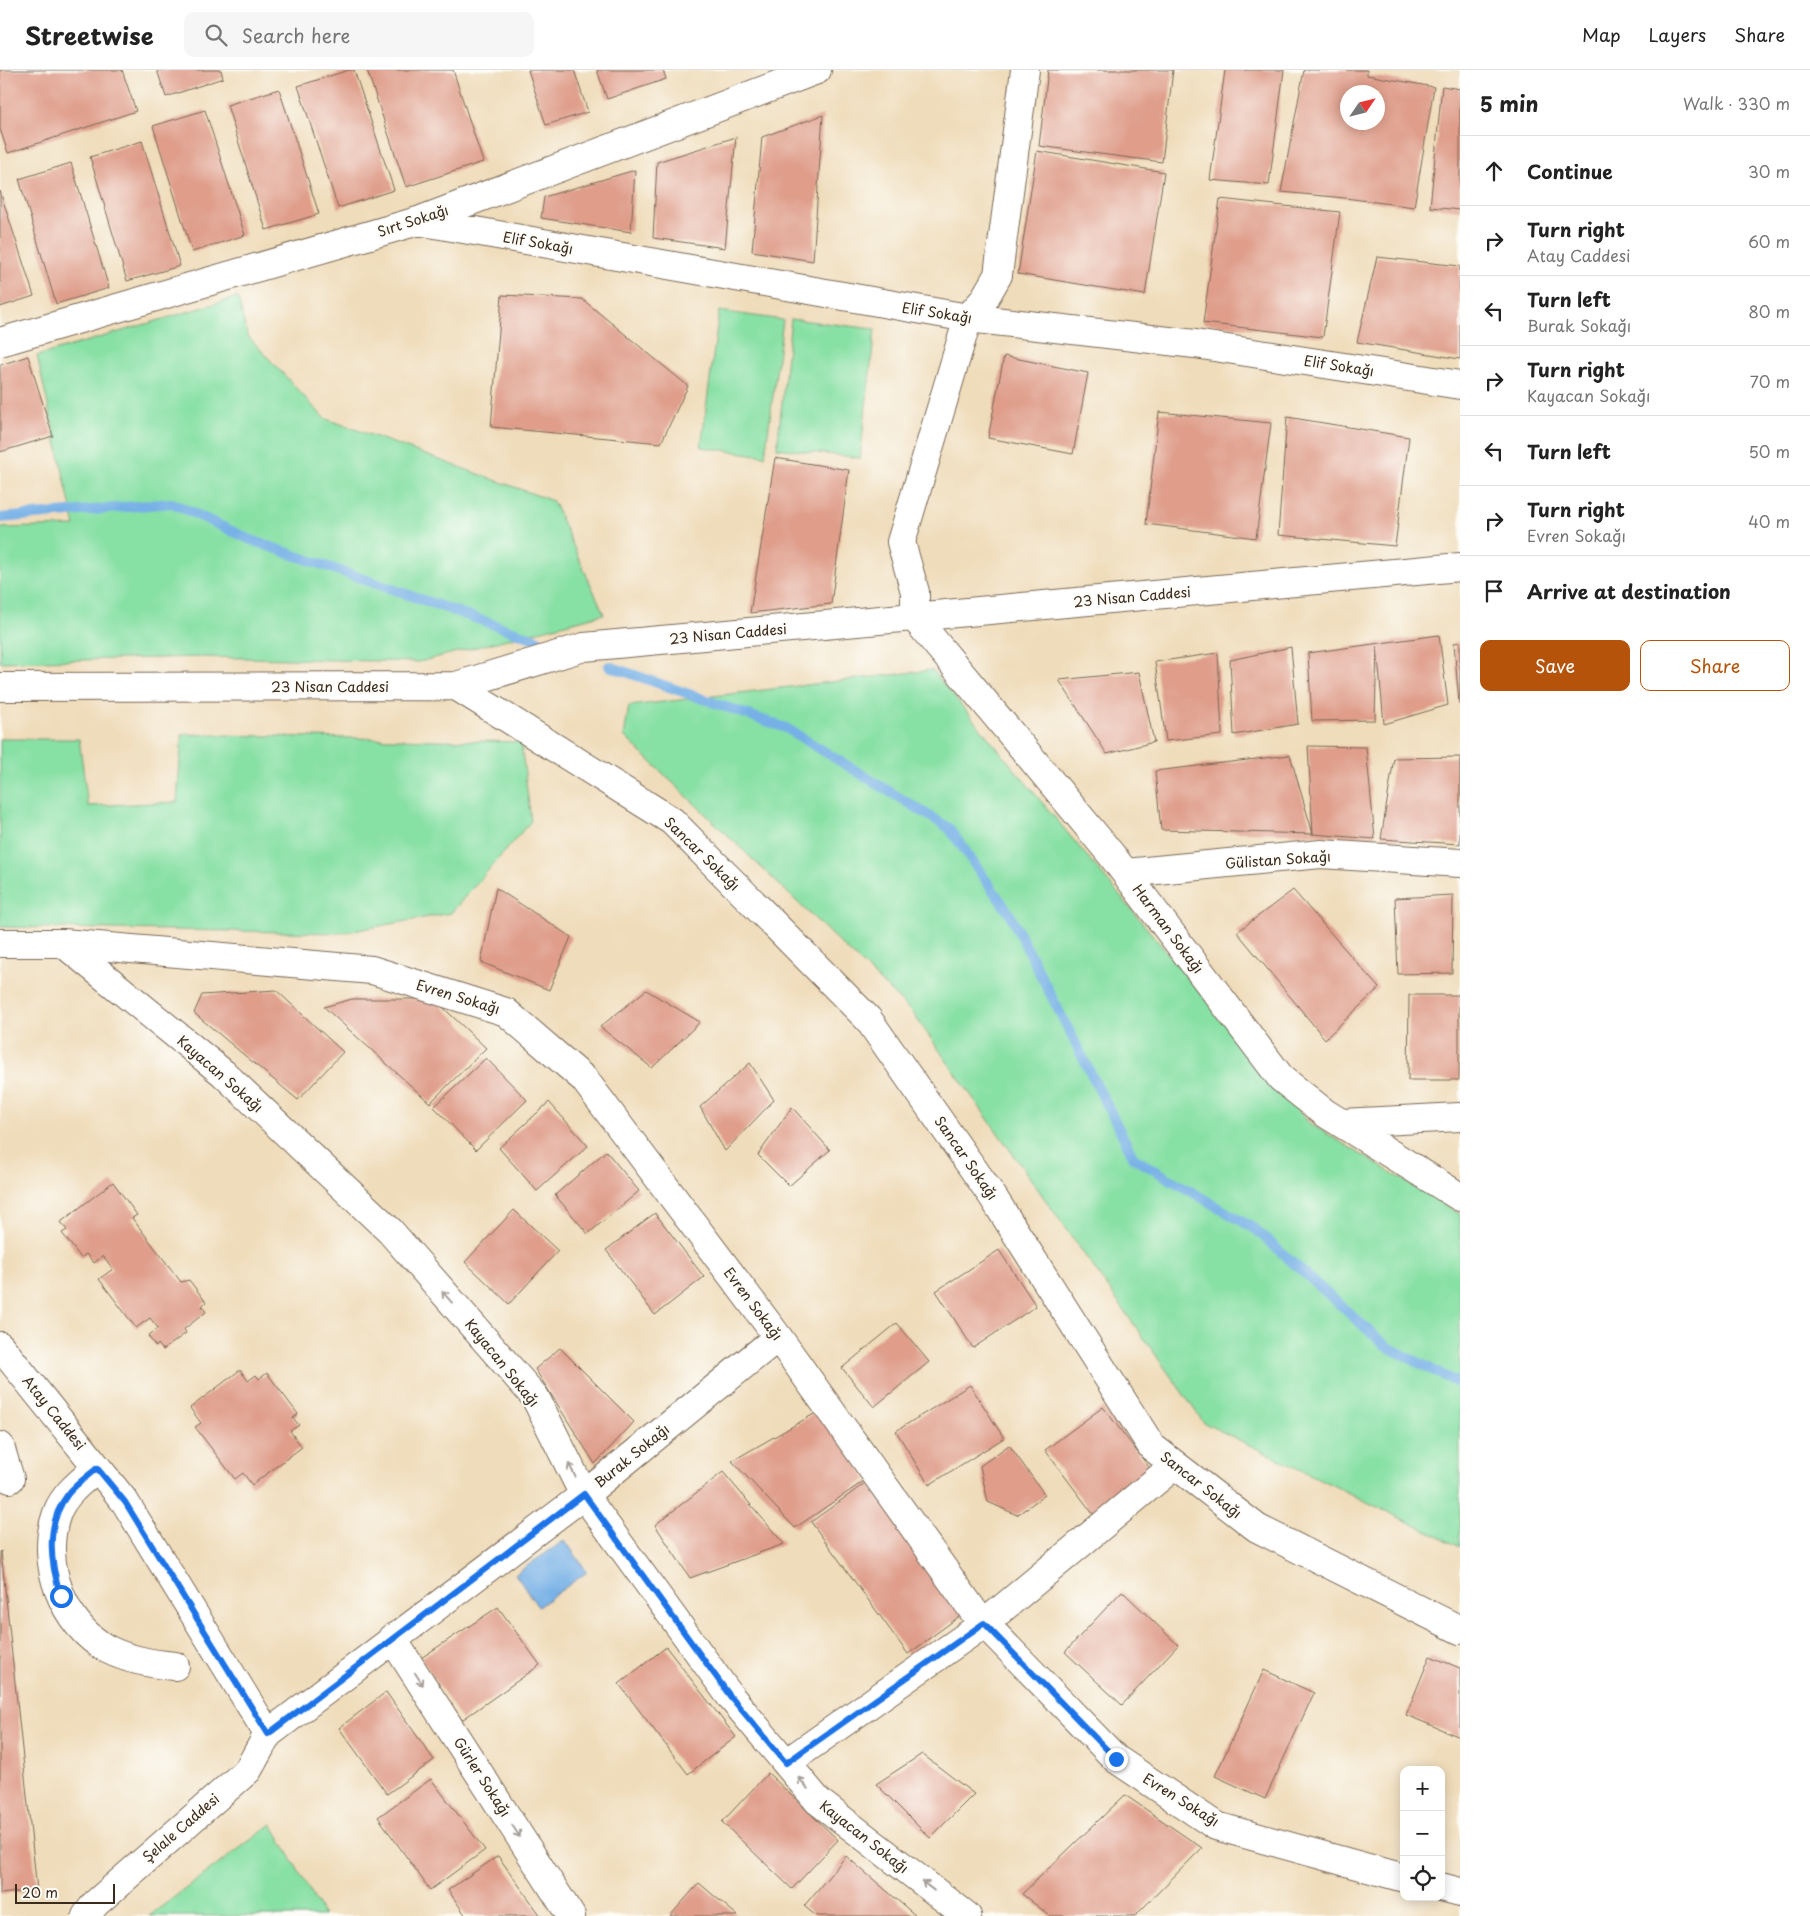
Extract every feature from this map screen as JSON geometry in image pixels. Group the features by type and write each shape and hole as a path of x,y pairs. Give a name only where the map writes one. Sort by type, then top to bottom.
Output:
{"street":[{"name":"Sırt Sokağı","path":"0,342 418,221 817,70"},
{"path":"914,618 915,592 901,542 968,318 983,301 998,275 1025,70"},
{"name":"Elif Sokağı","path":"418,221 968,318 1195,344 1460,385"},
{"name":"23 Nisan Caddesi","path":"0,687 456,686 584,647 914,618 1460,566"},
{"name":"Harman Sokağı","path":"914,618 1126,873 1281,1078 1325,1113 1460,1197"},
{"name":"Sancar Sokağı","path":"456,686 672,821 868,1019 993,1197 1152,1447 1257,1528 1460,1630"},
{"name":"Gülistan Sokağı","path":"1126,873 1321,854 1460,863"},
{"name":"Evren Sokağı","path":"0,943 63,943 372,970 506,1012 584,1079 778,1337 966,1600 984,1623 1116,1759 1216,1826 1400,1877"},
{"name":"Kayacan Sokağı","path":"63,943 223,1073 390,1231 534,1398 584,1494 730,1696 818,1801 967,1916"},
{"path":"1342,1123 1460,1117"},
{"name":"Burak Sokağı","path":"268,1734 584,1494 778,1337"},
{"name":"Atay Caddesi","path":"0,1346 125,1502 268,1734"},
{"path":"0,1446 10,1479"},
{"path":"786,1763 984,1623 1175,1465"},
{"path":"97,1468 68,1494 57,1513 52,1533 51,1554 54,1575 61,1596 71,1615 85,1632 108,1650 148,1663 176,1666"},
{"name":"Gürler Sokağı","path":"392,1638 571,1916"},
{"name":"Şelale Caddesi","path":"86,1916 95,1904 248,1770 268,1734"},
{"path":"1445,1888 1460,1892"}],"green space":[{"path":"238,297 247,335 324,418 553,501 604,614 419,662 201,657 0,662 0,528 75,526 37,356"},
{"path":"719,311 783,320 765,456 701,447"},
{"path":"791,319 875,329 860,458 777,448"},
{"path":"932,670 1309,1123 1460,1214 1460,1547 1204,1423 912,1012 624,736 629,706"},
{"path":"182,734 521,742 531,821 451,913 341,933 0,927 0,739 79,739 88,806 177,802"},
{"path":"272,1824 324,1916 149,1916"}],"water":[{"path":"565,1540 587,1572 538,1607 515,1574"}],"building":[{"path":"0,70 122,70 136,111 8,153 0,129"},
{"path":"157,70 221,70 223,78 166,97"},
{"path":"354,70 394,190 338,208 298,86"},
{"path":"367,70 453,70 483,162 406,187"},
{"path":"528,70 574,70 588,112 546,125"},
{"path":"597,70 663,70 666,79 607,99"},
{"path":"1048,70 1173,70 1162,162 1039,146"},
{"path":"1225,70 1284,70 1269,185 1210,180"},
{"path":"1304,70 1367,70 1367,75 1434,87 1414,207 1281,192"},
{"path":"1442,86 1460,89 1460,210 1430,207"},
{"path":"279,89 319,214 266,230 227,105"},
{"path":"205,110 245,235 192,252 153,126"},
{"path":"823,115 813,261 752,251 762,137"},
{"path":"736,137 725,248 653,238 657,162"},
{"path":"142,141 180,266 127,281 90,157"},
{"path":"1037,151 1164,172 1145,295 1018,274"},
{"path":"71,163 109,288 56,304 19,179"},
{"path":"635,170 631,232 541,218 544,197"},
{"path":"0,191 34,296 0,307"},
{"path":"1220,199 1340,212 1323,337 1203,323"},
{"path":"1377,257 1460,266 1460,359 1357,342"},
{"path":"502,295 582,299 688,386 661,443 491,427"},
{"path":"28,356 53,436 0,452 0,365"},
{"path":"1004,356 1088,373 1073,454 988,438"},
{"path":"1159,412 1271,423 1256,538 1146,524"},
{"path":"1287,417 1409,437 1395,546 1278,535"},
{"path":"775,458 849,470 831,604 750,613"},
{"path":"1439,635 1448,705 1384,724 1377,646 1375,720 1312,721 1308,653"},
{"path":"1460,642 1460,703 1459,704 1454,643"},
{"path":"1291,647 1298,724 1234,735 1230,660"},
{"path":"1218,653 1222,735 1166,741 1155,662"},
{"path":"1139,672 1154,742 1107,754 1059,680"},
{"path":"1308,746 1366,747 1375,839 1313,834"},
{"path":"1290,755 1313,834 1161,830 1155,771"},
{"path":"1460,757 1460,844 1381,839 1394,758"},
{"path":"496,888 571,937 549,990 481,962"},
{"path":"1293,890 1379,988 1325,1039 1237,932"},
{"path":"1453,895 1452,973 1398,974 1395,898"},
{"path":"276,990 343,1052 298,1100 194,1013 202,995"},
{"path":"646,990 700,1022 652,1068 600,1027"},
{"path":"1409,995 1459,995 1459,1080 1408,1080"},
{"path":"352,999 434,999 486,1048 430,1103 324,1007"},
{"path":"486,1058 527,1100 476,1150 434,1107"},
{"path":"750,1063 774,1100 725,1151 700,1107"},
{"path":"549,1102 588,1146 537,1191 499,1148"},
{"path":"792,1107 830,1150 789,1186 758,1155"},
{"path":"606,1151 639,1191 588,1234 555,1195"},
{"path":"113,1182 137,1215 132,1218 181,1282 189,1280 206,1302 202,1306 206,1312 184,1329 186,1333 163,1350 158,1344 156,1347 148,1336 158,1328 150,1318 136,1328 99,1279 113,1269 103,1256 94,1263 86,1254 81,1258 62,1233 67,1230 61,1222"},
{"path":"514,1210 558,1251 509,1304 465,1262"},
{"path":"655,1213 704,1277 655,1315 606,1250"},
{"path":"999,1250 1036,1306 973,1348 936,1291"},
{"path":"897,1323 929,1362 874,1407 842,1368"},
{"path":"560,1348 634,1422 595,1464 535,1369"},
{"path":"240,1370 248,1381 256,1375 259,1379 267,1373 298,1414 293,1418 299,1425 290,1431 302,1447 252,1485 243,1473 235,1479 195,1427 201,1423 190,1408"},
{"path":"970,1385 1004,1438 929,1485 896,1431"},
{"path":"1103,1407 1155,1475 1096,1518 1045,1450"},
{"path":"821,1410 867,1479 795,1528 732,1461"},
{"path":"1009,1445 1045,1495 1017,1515 988,1502 980,1466"},
{"path":"723,1472 784,1544 690,1578 655,1525"},
{"path":"868,1481 964,1613 908,1654 811,1522"},
{"path":"0,1552 37,1890 0,1894"},
{"path":"1122,1591 1178,1645 1122,1705 1065,1652"},
{"path":"498,1607 540,1665 462,1720 421,1658"},
{"path":"666,1647 736,1737 688,1774 619,1684"},
{"path":"1430,1656 1460,1668 1460,1737 1406,1715"},
{"path":"1264,1670 1314,1693 1265,1799 1215,1776"},
{"path":"386,1692 434,1760 387,1794 339,1728"},
{"path":"922,1754 974,1794 930,1838 876,1784"},
{"path":"768,1773 838,1840 792,1889 722,1822"},
{"path":"431,1779 485,1850 430,1890 378,1817"},
{"path":"1125,1795 1202,1848 1135,1916 1050,1916 1022,1894"},
{"path":"498,1856 541,1916 466,1916 448,1890"},
{"path":"846,1856 916,1916 816,1916 804,1906"},
{"path":"699,1883 738,1916 670,1916"}],"waterway":[{"path":"0,518 172,503 251,540 538,640"},
{"path":"609,666 786,728 949,828 1009,913 1134,1158 1255,1229 1386,1346 1460,1384"}],"route":[{"path":"61,1596 54,1575 51,1554 52,1533 57,1513 68,1494 97,1468 125,1502 268,1734 584,1494 730,1696 786,1763 984,1623 1116,1759"}]}
